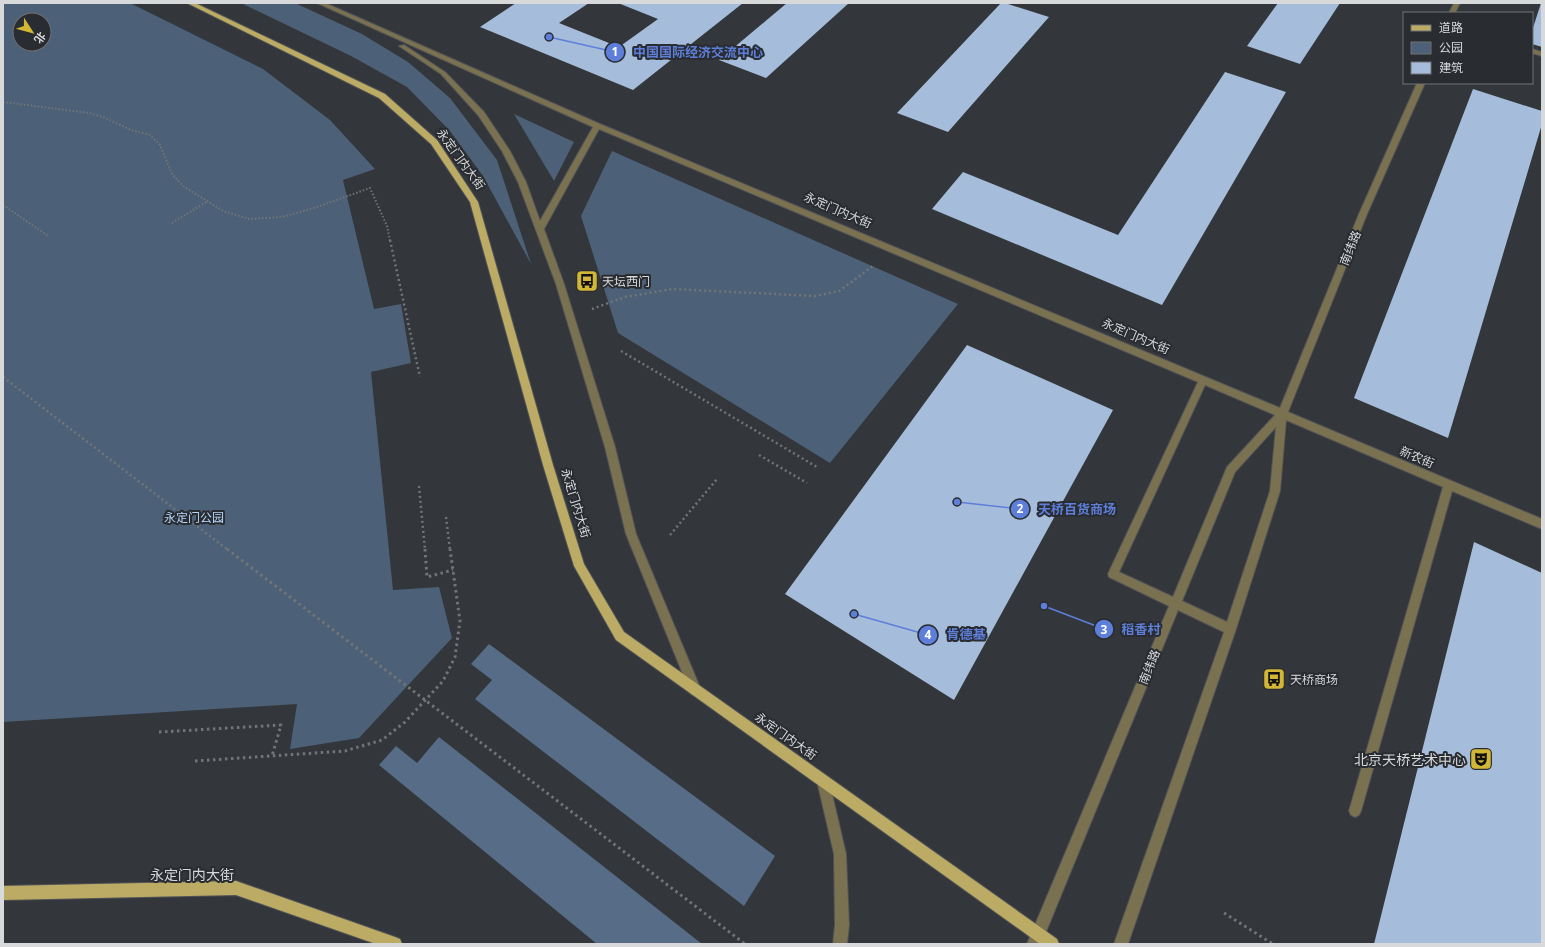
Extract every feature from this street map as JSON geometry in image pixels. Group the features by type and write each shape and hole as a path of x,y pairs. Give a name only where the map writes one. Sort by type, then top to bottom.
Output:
{"main road":[{"name":"永定门内大街","path":"190,3 382,96 434,142 474,202 548,465 579,566 620,636 823,781 1036,939 1052,944"},
{"name":"永定门内大街","path":"3,894 236,888 395,944"}],"street":[{"path":"320,3 383,32 443,74 481,114 506,151 522,182 570,315 610,447 631,534 695,690"},
{"name":"永定门内大街","path":"383,32 598,126 1282,414"},
{"name":"南纬路","path":"1121,944 1230,629 1275,491 1282,414 1363,214 1421,84"},
{"path":"540,229 598,126"},
{"path":"1203,380 1113,574 1230,629"},
{"name":"南纬路","path":"1036,939 1231,470 1282,414"},
{"name":"新农街","path":"1282,414 1542,524"},
{"path":"1355,812 1449,485"},
{"path":"823,781 840,854 842,925 840,944"}],"path":[{"path":"3,102 96,115 131,130 150,135 160,145 172,174 183,186 223,212 249,220 282,217 317,207 370,188 387,226 420,377"},
{"path":"172,223 208,201"},
{"path":"3,205 48,236"},
{"path":"570,315 609,304 624,298 651,292 672,290 816,296 839,291 858,279 891,249"},
{"path":"621,351 817,468"},
{"path":"3,377 425,702 745,944"},
{"path":"759,455 807,483"},
{"path":"670,535 717,479"},
{"path":"419,486 427,577 453,570"},
{"path":"195,762 345,751 382,740 405,722 425,702 443,680 455,657 460,621 446,517"},
{"path":"159,732 281,725 272,756"},
{"path":"1224,913 1273,944"}],"green space":[{"name":"永定门公园","path":"3,3 130,3 263,69 330,120 375,169 343,180 374,309 401,304 411,363 371,372 393,590 439,587 452,638 359,738 290,749 297,704 3,722"},
{"path":"241,3 295,3 362,34 408,62 450,98 497,160 531,264 483,176 450,131 407,87 351,56"},
{"path":"514,114 574,142 554,181"},
{"path":"612,151 958,304 830,463 618,333 581,216"}],"shaded area":[{"path":"489,644 775,856 744,906 475,699 492,680 471,664"},
{"path":"439,737 702,944 597,944 379,765 396,746 417,763"}],"building":[{"path":"516,3 589,3 559,23 619,47 658,19 618,3 743,3 633,90 480,27"},
{"path":"787,3 849,3 766,78 719,60"},
{"path":"1001,3 1049,17 948,132 897,113"},
{"path":"1278,3 1340,3 1300,64 1247,46"},
{"path":"1542,3 1542,47 1533,44 1533,28"},
{"path":"1225,72 1286,92 1162,305 932,209 963,172 1118,235"},
{"path":"1473,89 1542,111 1542,124 1448,438 1354,398"},
{"path":"967,345 1113,410 954,700 785,594"},
{"name":"北京天桥艺术中心","path":"1474,542 1542,573 1542,944 1374,944"}],"place":[{"name":"中国国际经济交流中心","path":"549,37"},
{"name":"天坛西门","path":"587,281"},
{"name":"天桥百货商场","path":"957,502"},
{"name":"稻香村","path":"1044,606"},
{"name":"肯德基","path":"854,614"},
{"name":"天桥商场","path":"1274,679"},
{"name":"北京天桥艺术中心","path":"1481,759"}]}
